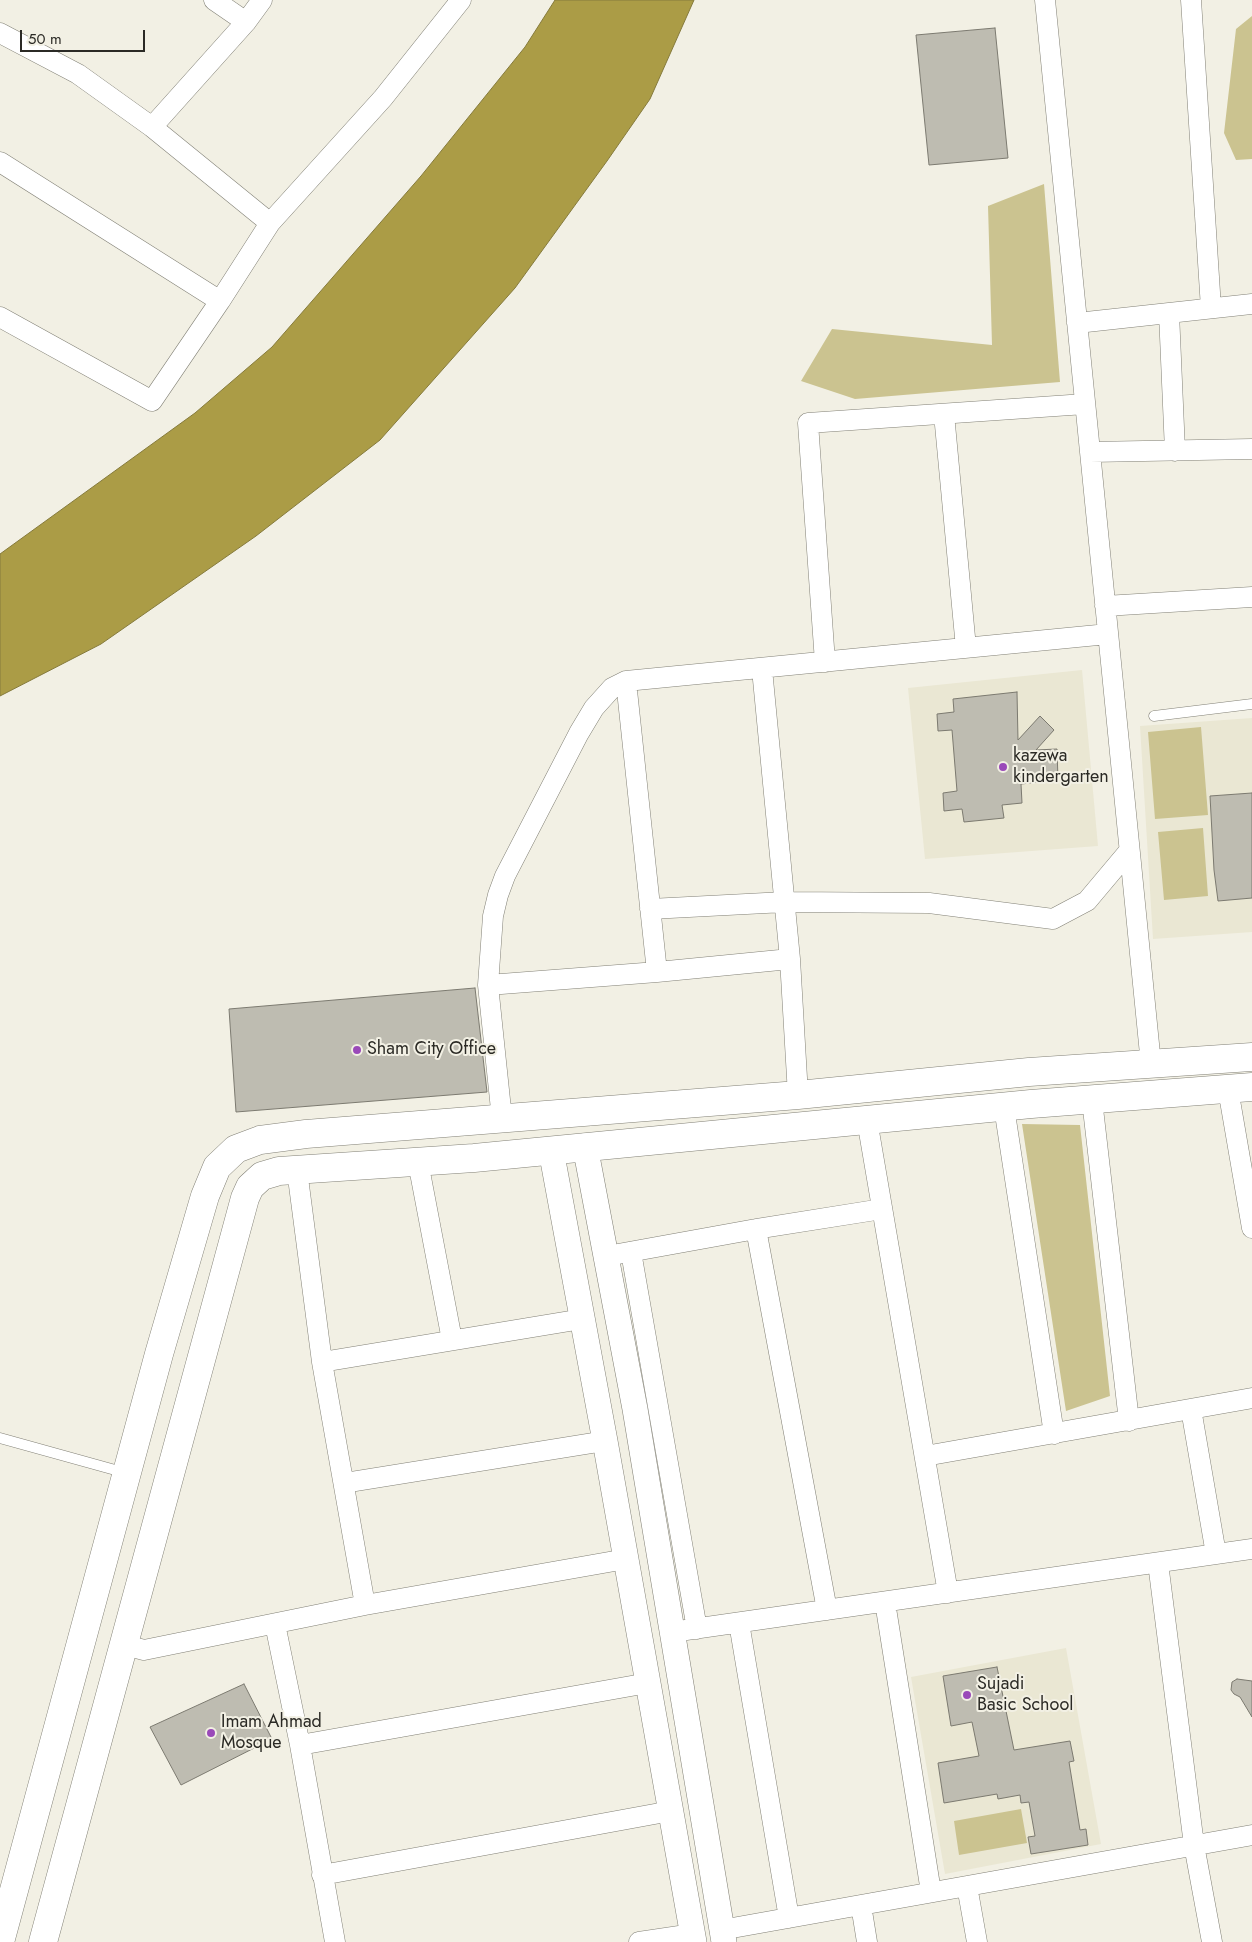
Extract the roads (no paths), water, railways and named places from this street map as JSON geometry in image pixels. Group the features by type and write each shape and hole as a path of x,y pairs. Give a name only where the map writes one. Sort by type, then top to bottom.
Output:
{"main road":[{"path":"0,1942 159,1354 205,1196 213,1175 223,1160 241,1146 273,1138 798,1095 1029,1072 1252,1057"},
{"path":"1029,1072 1035,1082 1037,1094 1031,1104"},
{"path":"43,1942 247,1192 253,1183 262,1176 273,1172 474,1158 1004,1106 1240,1088"},
{"path":"470,1122 466,1134 466,1147 474,1158"}],"street":[{"path":"214,0 246,22"},
{"path":"152,127 246,22 262,0"},
{"path":"0,317 152,401 270,223 383,98 461,0"},
{"path":"1045,0 1151,1064"},
{"path":"1191,0 1211,308"},
{"path":"0,33 78,74 152,127 270,223"},
{"path":"0,162 220,301"},
{"path":"1077,323 1252,304"},
{"path":"1169,313 1175,451"},
{"path":"825,662 808,423 1085,404"},
{"path":"944,414 966,648"},
{"path":"1090,452 1252,450"},
{"path":"1105,606 1252,598"},
{"path":"502,1119 488,985 493,916 498,895 505,876 594,708 612,688 626,681 1108,634"},
{"path":"762,668 790,959 798,1095"},
{"path":"626,681 657,972"},
{"path":"650,909 785,902 929,903 1053,919 1087,901 1129,851"},
{"path":"488,985 657,972 790,959"},
{"path":"1240,1088 1252,1228"},
{"path":"1092,1100 1129,1421"},
{"path":"1004,1106 1054,1434"},
{"path":"867,1120 948,1593"},
{"path":"585,1146 635,1408 723,1936 789,1918 1252,1835"},
{"path":"550,1150 605,1441 694,1938 639,1942"},
{"path":"418,1162 452,1340"},
{"path":"297,1170 322,1362 365,1606"},
{"path":"606,1256 882,1209"},
{"path":"756,1229 827,1610"},
{"path":"631,1252 697,1629"},
{"path":"322,1362 582,1319"},
{"path":"924,1456 1252,1398"},
{"path":"1192,1409 1216,1554"},
{"path":"344,1483 605,1441"},
{"path":"672,1632 1252,1549"},
{"path":"124,1644 144,1650 365,1606 626,1559"},
{"path":"1158,1563 1194,1845 1212,1942"},
{"path":"885,1602 931,1892"},
{"path":"739,1622 789,1918"},
{"path":"275,1624 300,1745 335,1942"},
{"path":"300,1745 648,1683"},
{"path":"658,1740 689,1734"},
{"path":"322,1875 671,1811"},
{"path":"967,1886 977,1942"},
{"path":"861,1905 867,1942"}],"lane":[{"path":"1154,716 1252,704"},
{"path":"0,1438 127,1473"}],"place":[{"name":"kazewa kindergarten","path":"1003,767"},
{"name":"Sham City Office","path":"357,1050"},
{"name":"Sujadi Basic School","path":"967,1695"},
{"name":"Imam Ahmad Mosque","path":"211,1733"}]}
